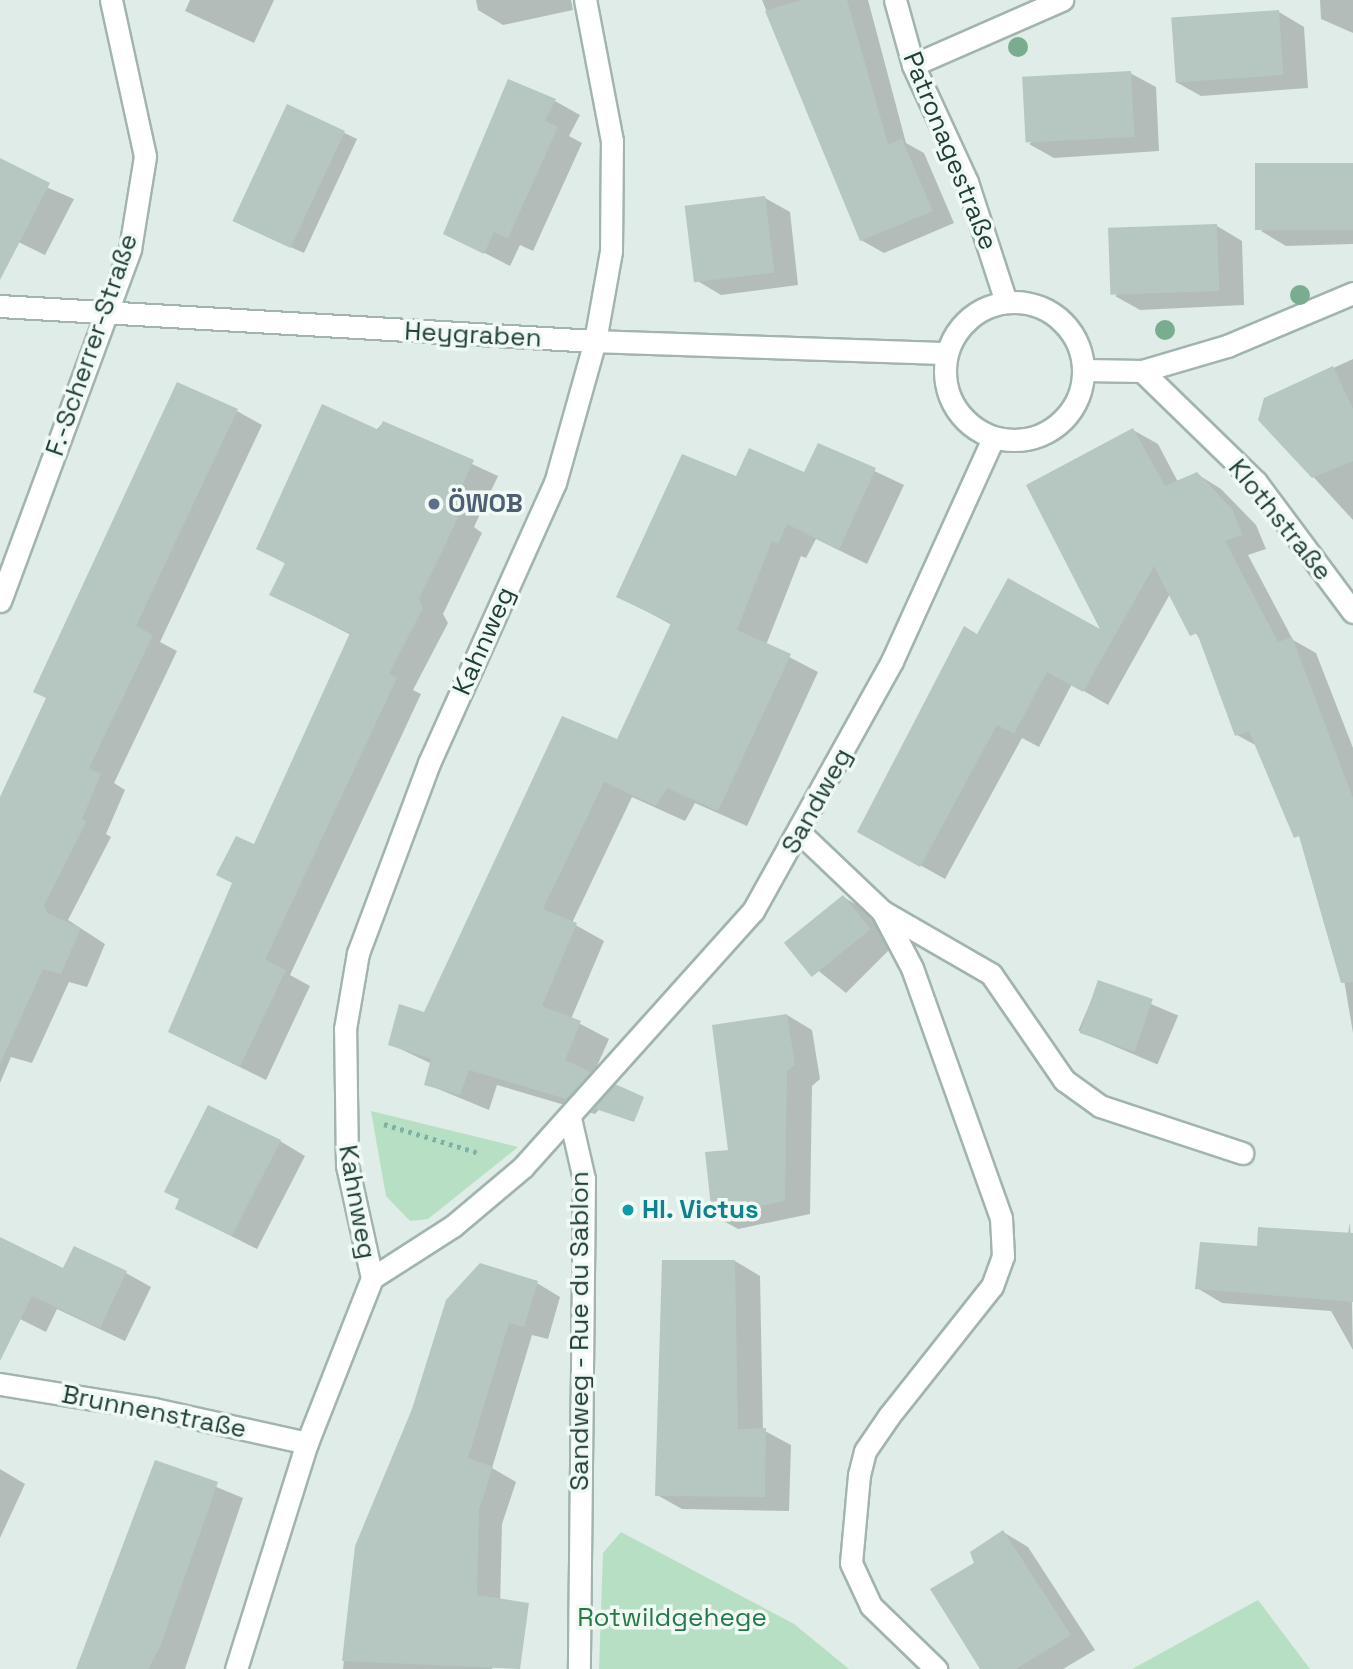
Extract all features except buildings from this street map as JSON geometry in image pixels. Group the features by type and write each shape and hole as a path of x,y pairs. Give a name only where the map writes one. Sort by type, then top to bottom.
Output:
{"street":[{"name":"F.-Scherrer-Straße","path":"0,601 108,316 130,249 145,156 111,0"},
{"name":"Kahnweg","path":"372,1278 343,1112 345,1029 358,953 429,763 555,483 595,341 611,251 612,141 585,0"},
{"name":"Patronagestraße","path":"895,0 913,65 967,182 1006,302"},
{"path":"913,65 1062,0"},
{"path":"1084,370 1142,371 1227,345 1353,293"},
{"path":"1006,302 1051,312 1068,327 1084,370 1075,401 1056,426 1036,437 993,438 959,413 949,395 946,353 968,318 1006,302"},
{"name":"Heygraben","path":"0,306 108,316 595,341 946,353"},
{"name":"Klothstraße","path":"1142,371 1256,482 1353,612"},
{"name":"Sandweg","path":"569,1118 753,911 800,833 892,661 993,438"},
{"path":"800,833 882,911 991,974 1064,1080 1100,1106 1242,1153"},
{"path":"882,911 912,968 1001,1218 1003,1256 992,1286 889,1416 865,1451 859,1475 851,1563 871,1606 936,1669"},
{"name":"Sandweg - Rue du Sablon","path":"372,1278 453,1226 523,1167 569,1118"},
{"name":"Sandweg - Rue du Sablon","path":"569,1118 584,1178 579,1669"},
{"path":"236,1669 307,1443 372,1278"},
{"name":"Brunnenstraße","path":"0,1384 154,1409 307,1443"}],"path":[{"path":"343,1112 523,1167"}],"green space":[{"path":"371,1111 518,1147 428,1219 410,1221 386,1196"},
{"name":"Rotwildgehege","path":"621,1532 794,1624 849,1669 599,1669 603,1553"},
{"path":"1258,1600 1310,1669 1132,1669"}],"place":[{"name":"ÖWOB","path":"434,504"},
{"name":"Hl. Victus","path":"628,1210"}]}
